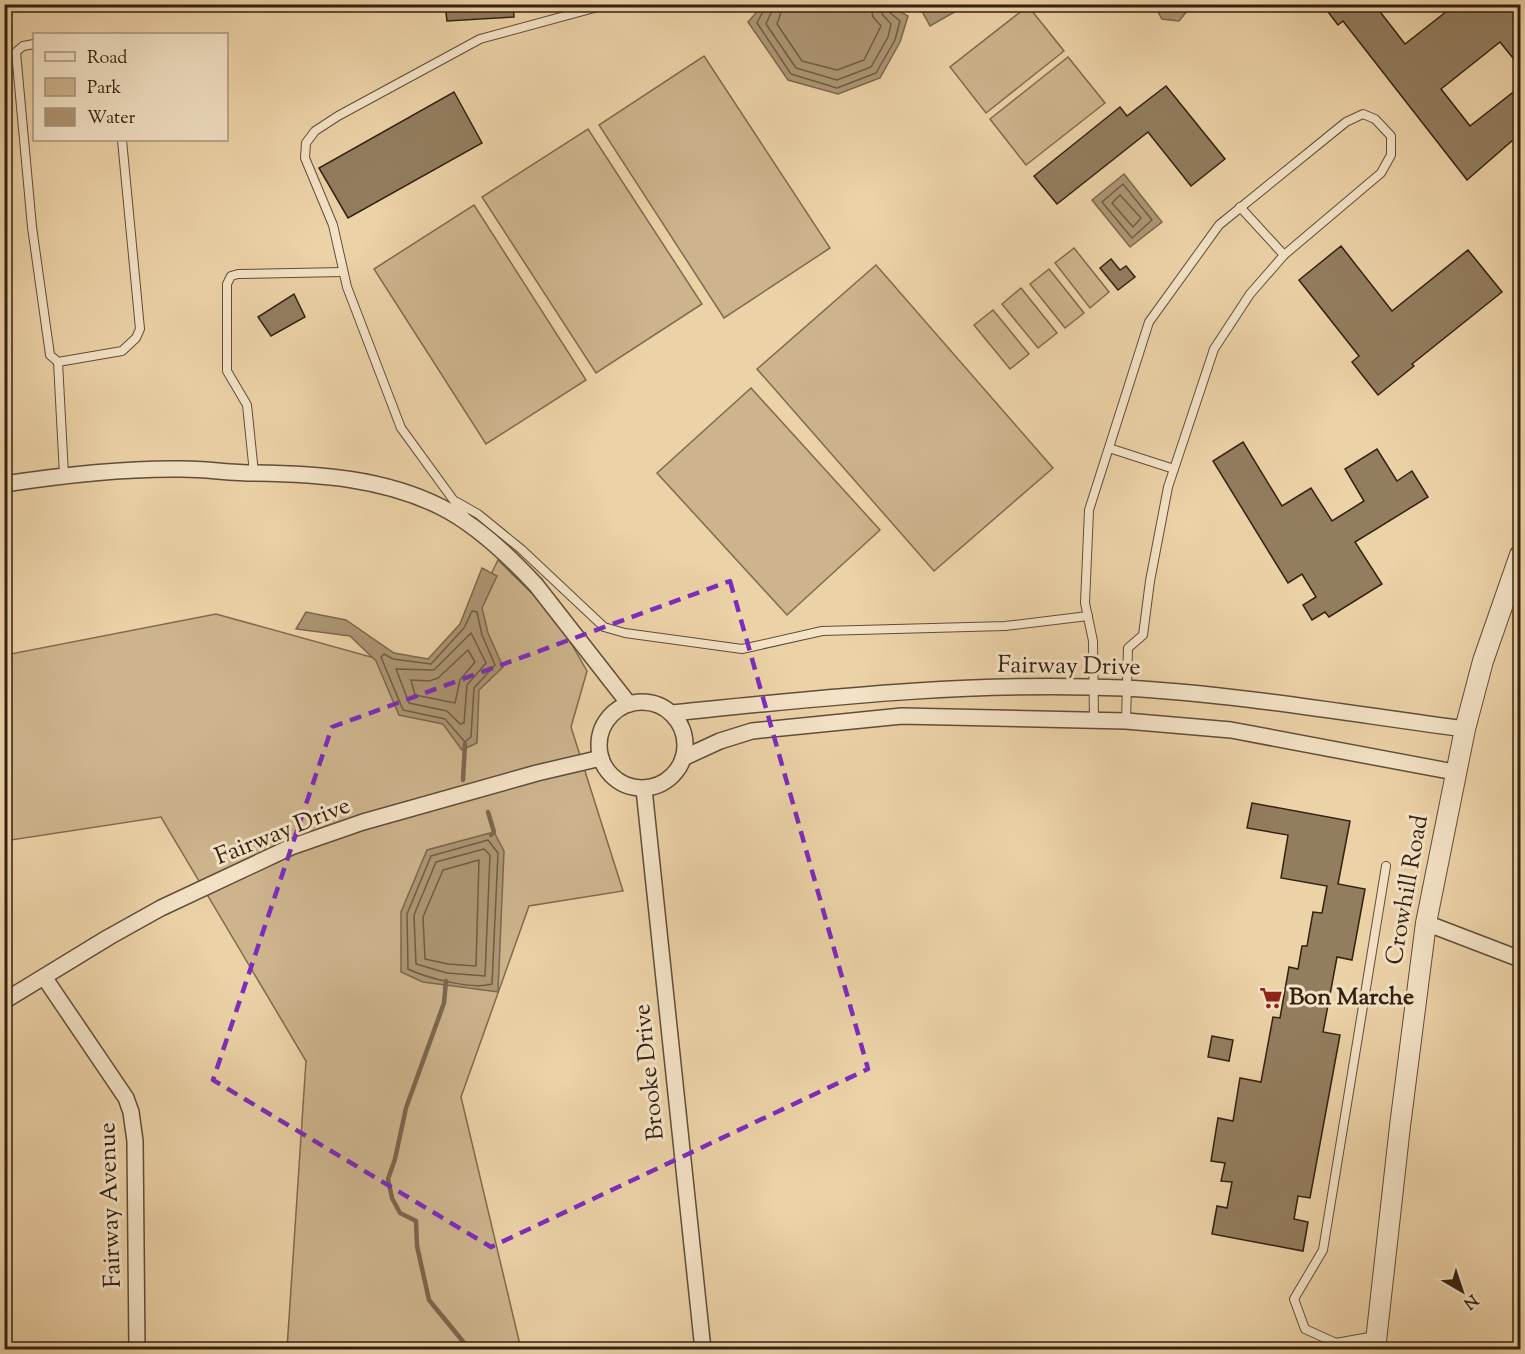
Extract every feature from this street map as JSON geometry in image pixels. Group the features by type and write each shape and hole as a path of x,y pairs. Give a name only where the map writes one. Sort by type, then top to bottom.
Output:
{"street":[{"path":"4,484 64,475 181,469 330,476 401,490 441,507 475,529 536,585 629,704"},
{"name":"Crowhill Road","path":"1375,1343 1426,923 1454,772 1465,729 1483,661 1521,555"},
{"name":"Fairway Drive","path":"671,713 897,690 1095,687 1125,688 1465,729"},
{"path":"683,759 684,734 671,713 651,703 629,704 619,709 604,725 600,736 601,758 608,771 619,781 644,789 670,778 683,759 720,741 752,731 903,716 1126,721 1231,730 1454,772"},
{"name":"Fairway Drive","path":"4,1001 161,908 291,847 363,822 537,773 601,758"},
{"name":"Brooke Drive","path":"644,789 703,1350"},
{"path":"1426,923 1521,959"},
{"name":"Fairway Avenue","path":"44,976 115,1080 131,1112 135,1141 136,1350"}],"lane":[{"path":"475,529 401,428 343,272 333,225 305,158 306,143 315,131 480,39 609,4"},
{"path":"33,44 23,46 16,52 32,227 50,355 58,362 64,475"},
{"path":"1094,720 1093,640 1085,603 1089,510 1149,322 1219,225 1346,122 1363,114 1375,119 1391,136 1391,155 1381,173 1284,255 1250,294 1215,348 1174,469 1152,571 1143,635 1128,648 1125,688 1126,721"},
{"path":"58,362 122,351 136,338 140,329 122,141"},
{"path":"1240,207 1284,255"},
{"path":"254,473 247,405 227,371 227,284 231,276 238,274 343,272"},
{"path":"1109,448 1174,469"},
{"path":"453,500 478,514 521,549 604,627 625,633 719,648 742,649 822,631 1005,626 1088,616"},
{"path":"1375,1343 1336,1343 1305,1329 1294,1299 1323,1250 1386,866"}],"highlighted area":[{"path":"730,581 868,1069 491,1247 213,1080 332,727"}],"green space":[{"path":"1028,6 1064,51 986,113 950,67"},
{"path":"704,56 830,248 724,318 599,125"},
{"path":"1068,57 1105,103 1026,165 990,119"},
{"path":"588,129 702,304 596,373 482,197"},
{"path":"474,205 586,380 486,444 374,269"},
{"path":"1074,248 1109,292 1090,308 1055,263"},
{"path":"876,265 1053,468 934,571 757,369"},
{"path":"1049,269 1084,313 1065,328 1030,284"},
{"path":"1021,288 1057,333 1038,348 1002,304"},
{"path":"993,310 1029,354 1010,369 974,325"},
{"path":"751,388 880,530 787,615 657,473"},
{"path":"498,560 556,617 587,671 571,727 623,891 529,906 461,1097 521,1349 287,1349 306,1061 161,817 5,841 5,655 216,614 414,669 453,652"}],"water":[{"path":"763,5 889,5 908,16 900,42 880,78 838,94 788,80 748,22"},
{"path":"967,5 930,26 919,6"},
{"path":"1154,5 1192,5 1179,21 1162,19"},
{"path":"1124,174 1162,222 1130,247 1092,200"},
{"path":"482,568 497,576 482,608 488,633 503,667 479,690 477,743 462,750 443,724 399,715 376,661 350,636 296,629 306,612 346,620 394,653 428,659 460,624"},
{"path":"494,832 504,851 498,992 423,982 401,972 401,912 427,850"}],"building":[{"path":"445,4 513,4 514,17 447,21"},
{"path":"1322,4 1374,4 1405,44 1456,4 1521,4 1521,68 1500,42 1441,89 1470,126 1521,86 1521,133 1467,180 1343,21 1338,25"},
{"path":"1166,86 1225,159 1191,186 1148,132 1057,204 1034,176 1120,107 1127,116"},
{"path":"454,92 482,143 348,218 319,168"},
{"path":"1341,246 1392,311 1468,250 1502,292 1412,364 1414,366 1378,395 1352,362 1359,356 1299,280"},
{"path":"1111,259 1120,270 1126,266 1135,277 1118,290 1100,268"},
{"path":"294,294 305,317 271,336 258,317"},
{"path":"1243,442 1282,506 1311,488 1332,521 1364,501 1345,469 1377,449 1397,481 1412,471 1428,497 1355,542 1382,584 1329,617 1325,612 1312,620 1303,605 1316,597 1302,574 1288,583 1213,461"},
{"path":"1252,803 1350,821 1338,884 1365,889 1352,960 1337,957 1323,1032 1340,1035 1310,1198 1298,1196 1294,1219 1308,1222 1303,1251 1212,1234 1217,1206 1227,1208 1232,1182 1221,1181 1225,1163 1211,1161 1218,1118 1233,1121 1240,1078 1261,1082 1273,1017 1280,1018 1289,967 1298,969 1302,946 1307,946 1313,912 1322,913 1327,886 1281,878 1288,835 1247,828"},
{"path":"1212,1036 1233,1040 1229,1061 1208,1057"}],"waterway":[{"path":"463,780 465,744"},
{"path":"488,812 494,832 491,835"},
{"path":"446,981 444,1003 406,1108 395,1159 388,1179 392,1198 400,1213 416,1221 417,1246 429,1300 470,1350"}],"place":[{"name":"Bon Marche","path":"1271,998"}]}
